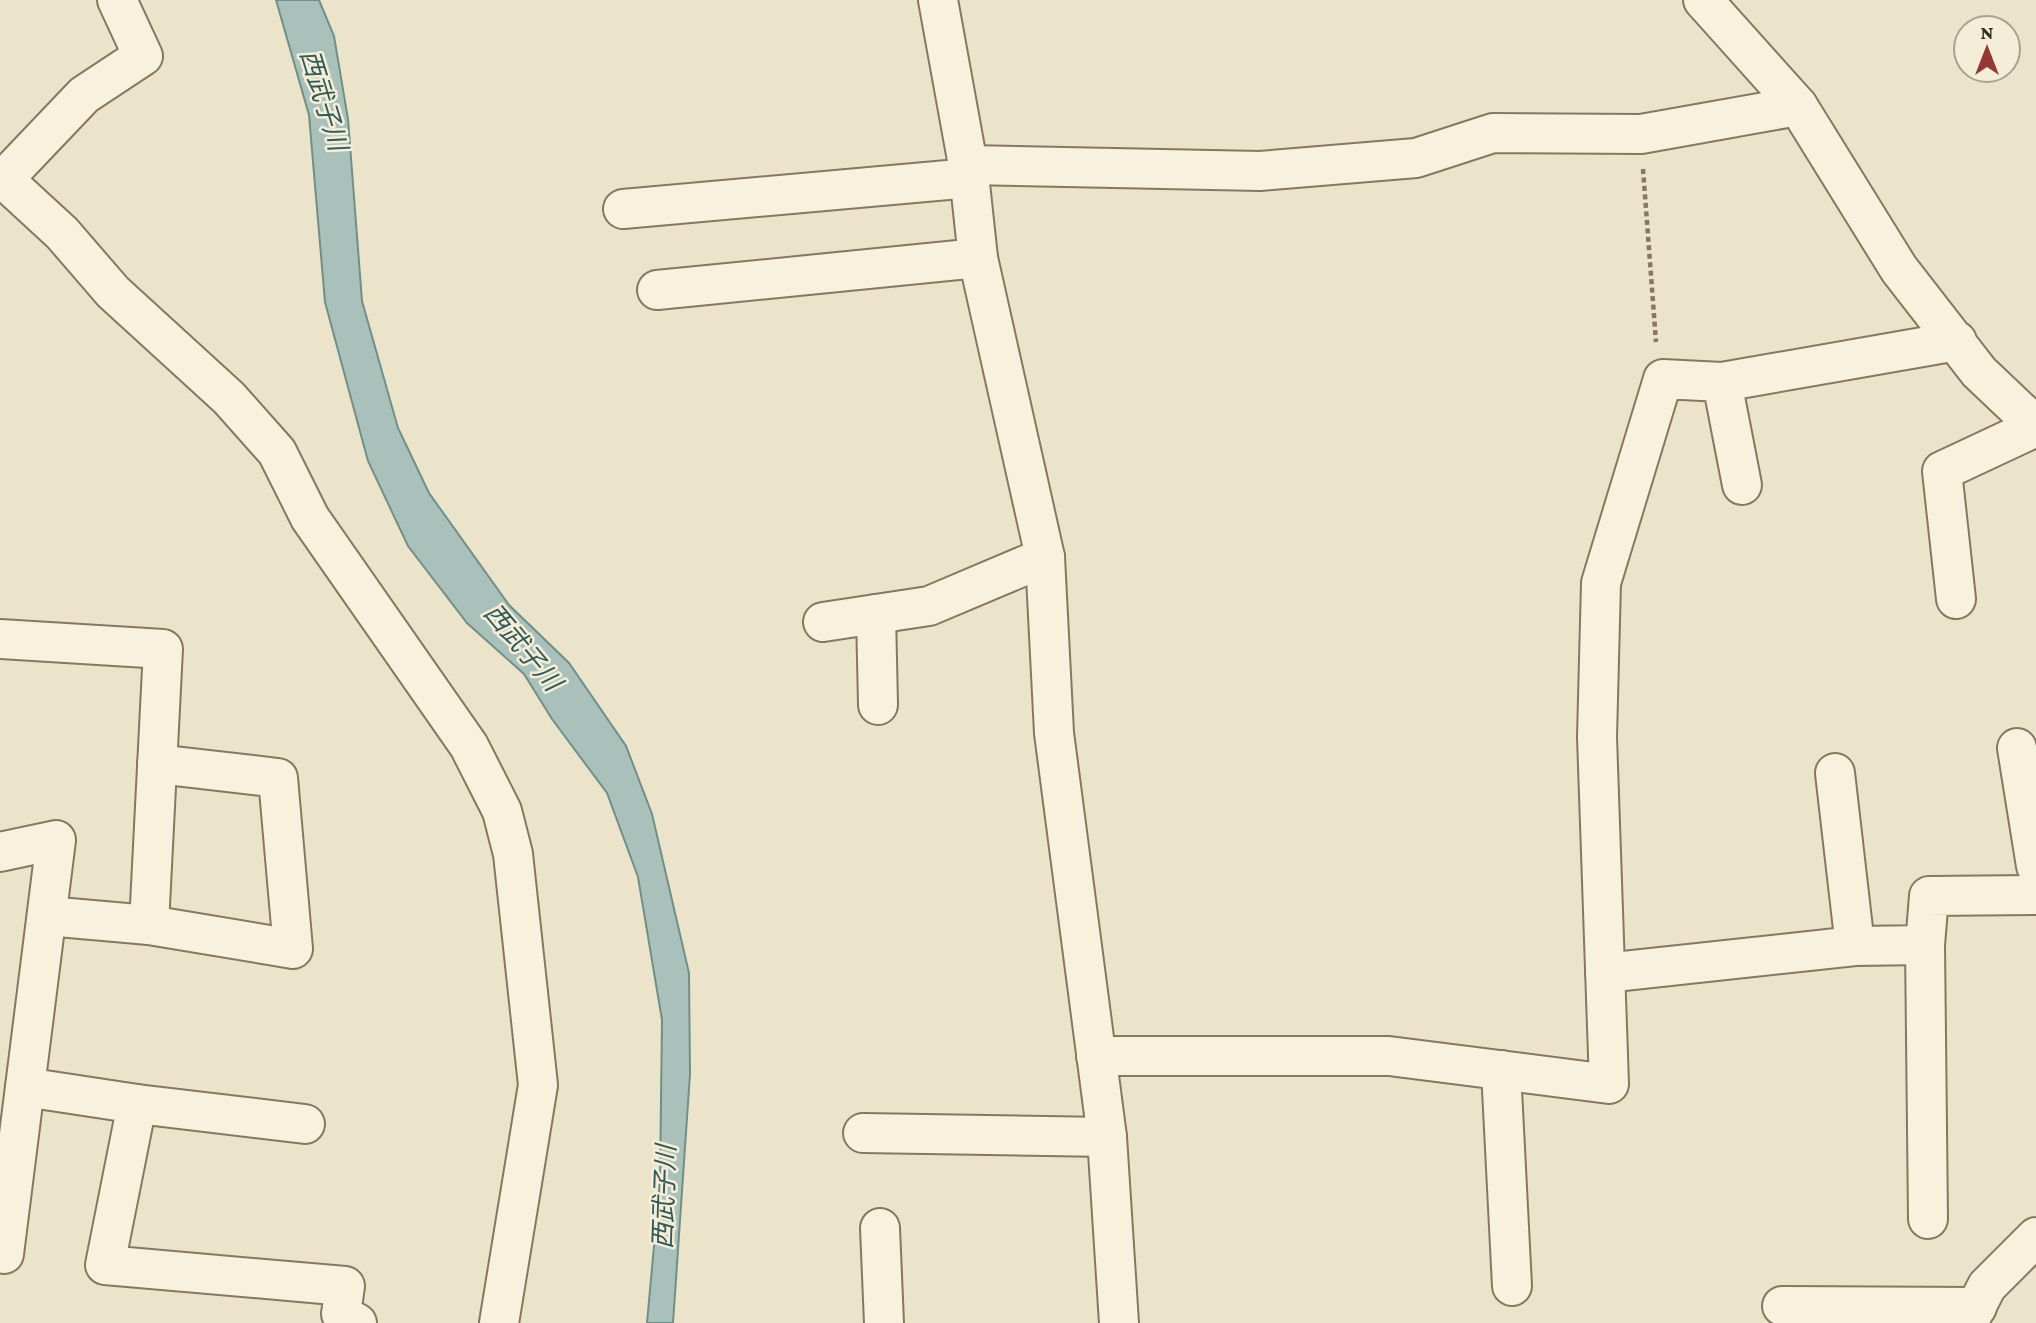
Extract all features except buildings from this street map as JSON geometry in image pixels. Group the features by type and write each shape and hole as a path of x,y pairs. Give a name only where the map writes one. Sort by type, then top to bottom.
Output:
{"street":[{"path":"117,0 143,56 84,95 2,177 62,233 113,292 229,398 277,452 310,518 468,746 502,810 513,854 538,1085 499,1323"},
{"path":"938,0 969,172 978,258 1045,557 1054,733 1107,1137 1119,1323"},
{"path":"1703,0 1798,106 1899,269 1979,372 2036,426 1942,471 1956,599"},
{"path":"623,209 969,172 1260,171 1416,158 1493,133 1641,134 1798,106"},
{"path":"657,290 978,258"},
{"path":"1096,1056 1389,1056 1609,1084 1597,737 1601,583 1663,379 1722,382 1957,341"},
{"path":"1722,382 1742,485"},
{"path":"823,622 929,606 1045,557"},
{"path":"876,614 878,705"},
{"path":"0,639 163,649 149,925"},
{"path":"2017,748 2036,866"},
{"path":"47,916 149,925 293,949 278,778 157,764"},
{"path":"1835,773 1855,946"},
{"path":"0,852 56,840 4,1254"},
{"path":"1928,1219 1925,945 1929,897 2036,895"},
{"path":"1605,973 1855,946 1925,945"},
{"path":"1500,1070 1512,1286"},
{"path":"25,1087 137,1104 305,1124"},
{"path":"137,1104 105,1265 345,1286 341,1314 357,1323"},
{"path":"863,1133 1107,1137"},
{"path":"880,1228 884,1323"},
{"path":"1782,1306 1973,1315 1987,1286 2028,1254"}],"path":[{"path":"1641,134 1652,322 1663,379"}],"water":[{"name":"西武子川","path":"276,0 319,0 334,36 348,119 362,301 398,428 429,493 509,605 569,663 626,746 652,814 689,973 690,1074 673,1323 647,1323 660,1180 662,1020 638,877 607,793 552,719 524,674 467,623 408,546 368,461 325,302 309,115"}]}
